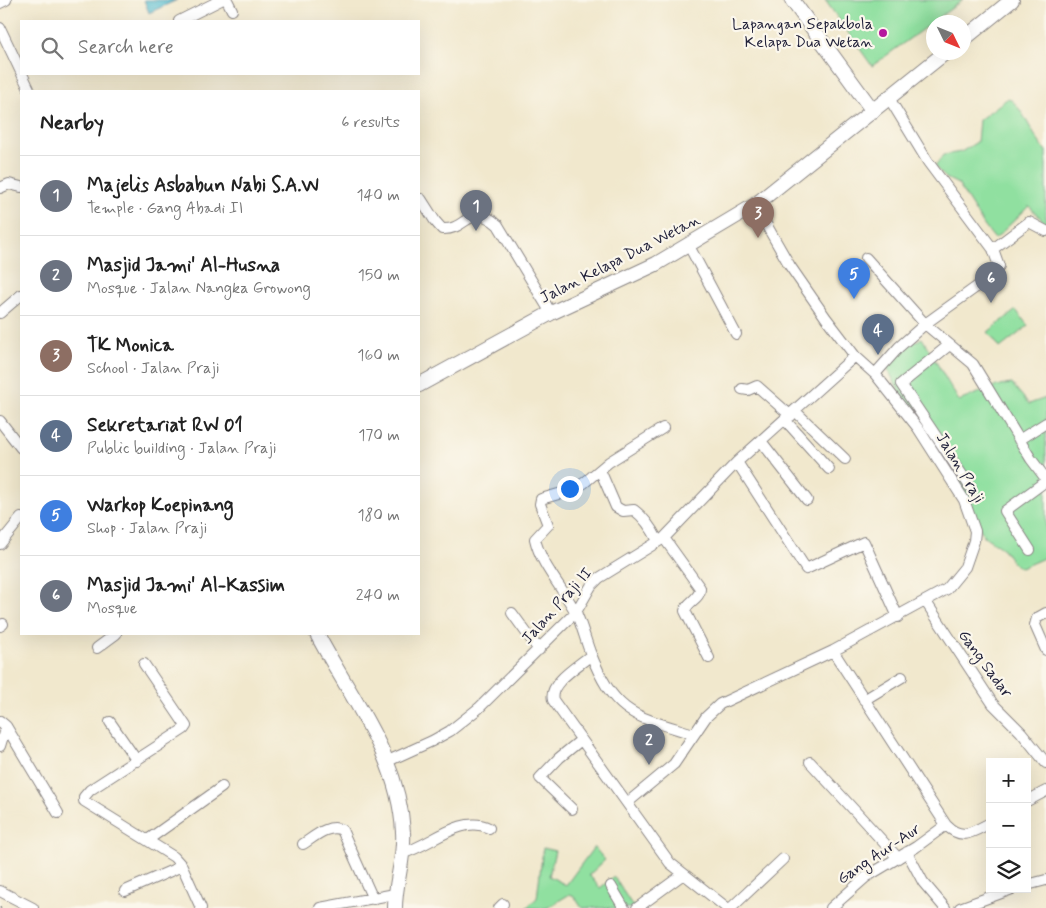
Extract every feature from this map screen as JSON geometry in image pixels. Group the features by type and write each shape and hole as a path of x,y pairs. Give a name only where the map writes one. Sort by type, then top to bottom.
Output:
{"street":[{"path":"0,3 6,0"},
{"path":"181,20 221,0"},
{"path":"227,0 232,10"},
{"path":"792,0 873,111"},
{"path":"971,33 1007,2"},
{"path":"0,28 20,69"},
{"name":"Jalan Kelapa Dua Wetan","path":"420,384 551,314 648,268 689,246 755,205 936,60"},
{"path":"23,75 30,90"},
{"path":"876,374 899,347 925,324 997,272 999,264 993,249 928,162 889,98"},
{"path":"0,188 8,184 20,187"},
{"path":"421,199 435,221 442,228 450,228 476,215 484,215 491,220 502,232 551,314"},
{"name":"Jalan Praji","path":"627,803 674,764 706,718 720,704 833,651 926,602 947,588 965,567 971,554 975,531 970,514 959,492 918,428 876,374 855,356 809,295 755,205"},
{"path":"993,249 1030,222 1046,231"},
{"path":"689,246 736,334"},
{"path":"866,258 925,324 948,346 973,364 1019,440 1046,480 1005,512 1030,550"},
{"path":"0,312 20,296"},
{"path":"948,346 901,384 971,488"},
{"name":"Jalan Praji II","path":"388,761 450,731 479,708 576,612 591,586 599,578 661,540 760,441 791,416 855,356"},
{"path":"742,389 748,390 755,386 759,388 845,460"},
{"path":"791,416 829,469"},
{"path":"0,421 20,442"},
{"path":"1019,440 1046,423"},
{"path":"663,428 569,491 542,499 540,504 548,525 538,535 536,542 564,596 576,612 591,655 613,697 627,710 650,720 694,734"},
{"path":"760,441 806,500"},
{"path":"738,462 806,569 864,541 898,617"},
{"path":"600,470 616,507 623,511 634,510 638,513 700,588 698,596 686,606 685,611 709,658"},
{"path":"0,544 20,519"},
{"name":"Gang Sadar","path":"926,602 993,704 1021,732 1046,763"},
{"path":"512,613 539,650"},
{"path":"1046,613 1035,622 1046,650"},
{"path":"97,648 115,635"},
{"path":"318,635 359,702 388,761 400,805 403,853 395,901 373,899 320,908"},
{"path":"833,651 946,825 954,833 962,834 986,825"},
{"path":"591,655 560,682 552,692 553,700 663,855 682,874 729,908 782,859"},
{"path":"144,664 186,726 137,761 90,790 84,801 148,839 174,857 182,866 201,908"},
{"path":"864,700 902,677"},
{"path":"110,722 137,761"},
{"path":"0,746 3,724"},
{"path":"3,724 58,813"},
{"path":"572,810 540,778 559,758 581,740"},
{"path":"810,762 902,855 945,908"},
{"path":"148,839 222,787"},
{"path":"1031,799 1046,791"},
{"path":"403,853 415,850 453,830 473,823 489,828"},
{"name":"Gang Aur-Aur","path":"831,908 866,877 946,825"},
{"path":"303,844 326,830 338,828 342,830 373,899"},
{"path":"125,891 182,866"},
{"path":"637,908 682,874"},
{"path":"1031,884 1046,880"},
{"path":"611,886 624,908"},
{"path":"0,891 33,908"},
{"path":"960,908 1001,893"}],"green space":[{"name":"Lapangan Sepakbola Kelapa Dua Wetan","path":"825,0 963,0 942,15 926,15 926,27 872,66"},
{"path":"1008,98 1018,107 1046,151 1046,224 1029,206 995,239 985,227 958,184 946,178 935,167 943,155 961,152 977,142 979,120"},
{"path":"1016,310 1028,326 1000,348 988,332"},
{"path":"922,338 959,401 995,386 1012,384 1029,404 1046,398 1046,557 1021,568 1014,564 1003,549 984,536 936,446 905,402 886,366 911,344"},
{"path":"594,847 605,860 589,875 600,888 614,877 632,905 643,908 582,908 574,896 570,894 547,908 526,908 537,898 543,848 555,851 549,876 566,885"}],"water":[{"path":"144,0 177,0 149,13"}],"place":[{"name":"Lapangan Sepakbola Kelapa Dua Wetan","path":"883,33"},
{"name":"Majelis Asbabun Nabi S.A.W","path":"476,231"},
{"name":"TK Monica","path":"758,238"},
{"name":"Warkop Koepinang","path":"854,299"},
{"name":"Masjid Jami' Al-Kassim","path":"991,303"},
{"name":"Sekretariat RW 01","path":"878,355"},
{"name":"Masjid Jami' Al-Husna","path":"649,765"}]}
